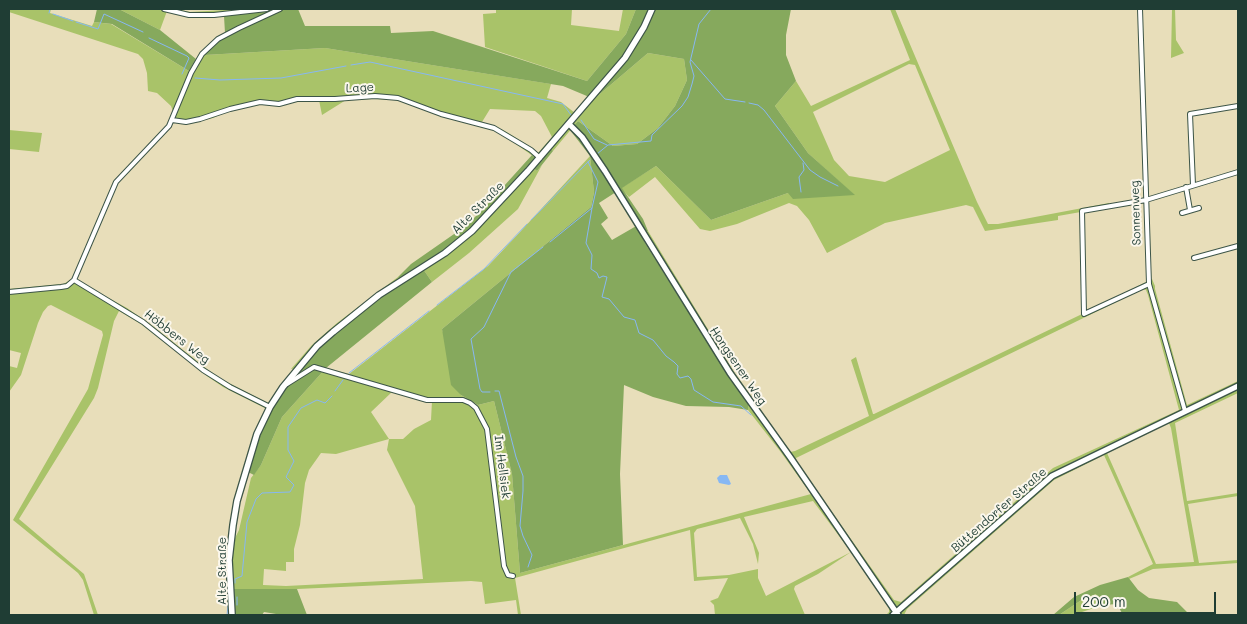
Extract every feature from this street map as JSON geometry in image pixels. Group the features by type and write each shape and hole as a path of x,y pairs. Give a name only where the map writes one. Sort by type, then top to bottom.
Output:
{"main road":[{"name":"Alte Straße","path":"232,615 229,560 233,524 257,434 270,407 283,387 317,346 333,332 379,295 445,253 472,231 540,158 624,58 644,27 652,9"}],"street":[{"path":"164,9 189,15 214,15 267,9"},
{"path":"9,292 67,286 74,280 116,182 169,126 190,73 202,54 218,39 280,9"},
{"name":"Sonnenweg","path":"1140,9 1149,284 1185,412"},
{"name":"Lage","path":"172,120 186,122 230,108 260,102 279,104 297,99 375,96 398,98 441,114 494,128 531,150 540,158"},
{"path":"1193,185 1190,114 1238,106"},
{"name":"Hongsener Weg","path":"569,124 582,137 605,171 730,373 896,614"},
{"path":"1149,284 1084,314 1082,211 1146,200 1238,172"},
{"path":"1186,187 1190,210"},
{"path":"1182,213 1199,208"},
{"path":"1194,258 1238,246"},
{"name":"Höbbers Weg","path":"74,280 143,322 203,370 230,387 270,407"},
{"name":"Alte Straße","path":"283,387 314,367 400,391"},
{"name":"Büttendorfer Straße","path":"896,614 1052,476 1238,386"},
{"name":"Im Hellsiek","path":"400,391 428,400 463,400 476,408 487,429 504,566 508,575 512,576"}],"green space":[{"path":"9,9 51,9 50,13 92,26 94,22 111,24 189,71 200,53 205,55 325,48 551,84 547,98 561,102 575,113 590,97 594,99 648,53 684,59 687,80 675,106 658,128 637,144 613,146 578,121 553,151 549,145 537,159 502,134 441,116 397,100 346,100 322,115 319,100 297,100 279,105 260,103 232,109 213,118 187,124 173,122 175,117 171,106 157,93 148,91 147,73 143,59 138,54 9,12","holes":["490,109 535,111 541,116 552,137 538,153 503,130 482,122"]},
{"path":"97,9 119,9 160,30 196,59 189,71 112,24 94,22"},
{"path":"119,9 176,9 190,12 287,9 209,18 167,11 160,30"},
{"path":"298,9 305,26 390,26 391,33 433,31 587,81 626,34 636,9 791,9 786,35 786,55 796,81 775,106 808,153 855,195 793,199 788,193 711,220 656,166 622,188 643,219 648,231 641,234 645,243 748,404 748,410 729,407 686,406 653,397 624,385 620,474 623,545 520,573 512,474 494,401 478,405 461,395 451,385 442,329 591,207 594,192 590,156 570,130 578,121 613,146 637,144 658,128 675,106 687,80 684,59 648,53 594,99 563,86 325,48 205,55 200,53 225,33 224,16","holes":["616,192 638,225 612,240 601,224 608,218 599,203"]},
{"path":"496,9 572,9 571,25 619,31 623,9 636,9 626,34 587,81 485,47 483,14 496,13"},
{"path":"890,9 895,9 988,224 998,224 1109,203 1109,207 1058,216 1058,220 985,231 973,207 966,205 885,223 827,253 809,220 797,206 789,203 737,224 710,231 700,229 655,177 629,197 621,188 656,166 711,220 788,193 854,195 808,153 775,106 796,81 811,106 910,60","holes":["909,64 915,65 950,150 885,182 849,176 834,160 813,112"]},
{"path":"1172,9 1175,9 1176,40 1184,53 1171,58"},
{"path":"9,130 42,133 39,152 9,149"},
{"path":"549,145 553,151 537,171 529,165 487,214 455,243 421,266 432,282 326,368 282,417 261,465 254,475 248,472 263,427 272,409 284,389 319,348 400,282 398,277 411,264 467,225 532,155 536,158"},
{"path":"590,156 594,192 591,207 442,329 461,395 478,405 494,401 512,474 520,573 811,494 748,410 748,404 645,243 641,233 648,231 734,372 790,452 869,416 851,360 856,357 874,414 1152,279 1187,405 1238,381 1238,393 1175,423 1187,501 1238,493 1238,496 1188,504 1199,563 1238,560 1238,563 1153,569 1129,579 1128,577 1153,564 1104,455 1054,480 907,609 904,615 886,615 889,612 889,607 851,552 818,574 795,586 794,589 805,615 715,615 714,605 710,601 718,598 728,578 694,581 690,530 515,578 521,615 518,615 516,600 485,604 482,582 471,581 297,589 229,589 234,540 239,530 251,478 261,465 282,417 326,368 349,374 488,266","holes":["1143,289 1146,290 1179,410 1053,468 901,602 894,600 797,463 796,458","393,391 425,401 432,401 431,420 414,429 403,439 389,439 371,412","1169,423 1194,562 1156,564 1107,453","389,439 387,450 415,506 423,579 286,586 263,585 264,569 286,571 286,562 294,562 294,549 300,525 305,483 309,470 321,453 336,454","813,501 851,552 766,596 758,578 758,569 729,575 697,577 694,533 697,529 740,518 753,544 758,564 759,553 744,517"]},
{"path":"529,165 537,171 542,165 518,209 469,253 432,282 421,266 455,243"},
{"path":"398,277 400,283 300,368 291,369 312,345 337,323"},
{"path":"71,280 77,281 127,308 217,377 268,403 265,408 223,387 141,324 119,311 114,321 94,398 19,519 84,574 98,615 94,615 83,580 78,573 13,520 88,389 103,335 102,331 51,305 48,306 38,323 21,375 9,392 9,366 17,368 21,353 9,350 9,289 63,284"},
{"path":"1128,577 1138,590 1149,598 1177,602 1187,612 1206,615 1123,615 1117,604 1103,605 1096,594 1083,599 1059,615 1053,615 1074,597 1100,585"},
{"path":"234,589 297,589 307,615 282,615 264,612 262,615 235,615"},
{"path":"1097,594 1103,605 1078,615 1059,615 1083,599"}],"water":[{"path":"720,475 727,475 731,484 719,483 717,478"}],"waterway":[{"path":"49,13 50,9"},
{"path":"597,154 608,145 651,141 652,135 682,106 688,97 694,76 690,62 699,24 711,9"},
{"path":"53,14 73,21"},
{"path":"76,22 98,29 104,14 143,32"},
{"path":"149,38 189,58 182,74"},
{"path":"691,60 725,99 745,102"},
{"path":"351,65 370,62 563,104 571,115"},
{"path":"195,78 220,80 281,78 346,66"},
{"path":"749,103 758,105 764,110 810,170 838,186"},
{"path":"581,120 594,139 607,145"},
{"path":"531,220 590,160"},
{"path":"550,242 592,208 598,182 588,162"},
{"path":"801,192 799,177 804,170 803,163"},
{"path":"592,208 586,243 592,255 591,269 597,273 599,278 607,277 602,297 609,299 624,317 635,320 639,333 653,340 666,356 678,366 677,374 680,378 688,376 691,379 694,390 713,402 741,406 751,415"},
{"path":"437,305 484,269 527,224"},
{"path":"490,392 482,392 480,389 471,339 484,327 511,272 543,247"},
{"path":"349,373 429,311"},
{"path":"335,391 343,380"},
{"path":"495,391 499,391 516,457 523,476 520,526 532,555 528,567"},
{"path":"235,583 235,579 242,576 247,522 256,499 262,493 290,492 294,485 286,477 294,461 288,450 288,427 301,408 317,400 325,403 332,396"},
{"path":"237,597 237,605"},
{"path":"227,615 228,606"}]}
